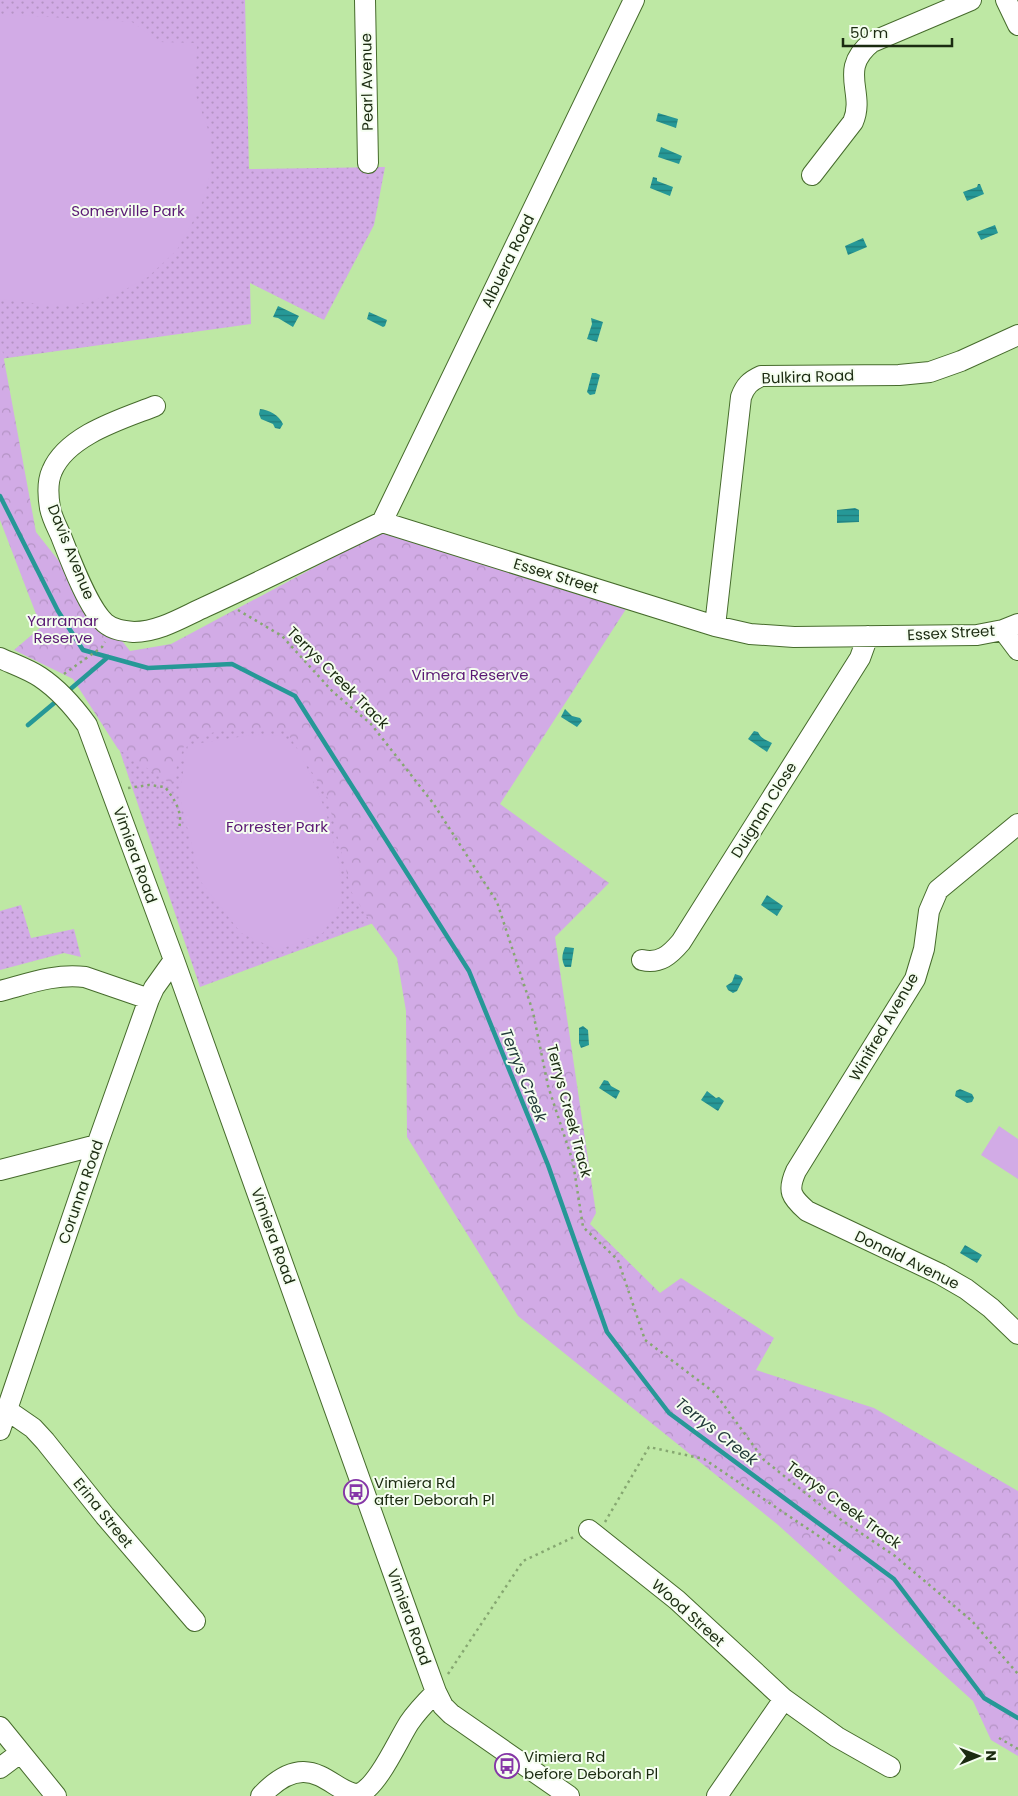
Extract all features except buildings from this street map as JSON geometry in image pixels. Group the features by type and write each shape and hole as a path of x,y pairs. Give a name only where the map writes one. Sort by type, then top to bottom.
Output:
{"street":[{"name":"Pearl Avenue","path":"365,0 368,163"},
{"name":"Albuera Road","path":"382,522 634,0"},
{"path":"812,175 853,122 857,114 854,70 857,58 864,48 872,42 970,0"},
{"path":"1006,0 1018,25"},
{"name":"Bulkira Road","path":"715,626 741,397 745,388 752,380 761,376 899,375 930,372 961,361 1018,335"},
{"name":"Davis Avenue","path":"155,406 113,423 77,441 60,458 52,471 48,489 50,510 80,584 96,612 105,623 115,629 135,632 156,629 228,596"},
{"path":"228,596 382,522"},
{"name":"Essex Street","path":"382,522 715,626 750,634 773,636 977,635 1010,627"},
{"path":"1010,627 1018,650"},
{"name":"Duignan Close","path":"642,960 651,962 660,960 671,954 681,942 860,658 868,636"},
{"name":"Vimiera Road","path":"0,658 39,676 50,684 88,725 436,1692 451,1714 569,1796"},
{"name":"Winifred Avenue","path":"792,1194 790,1188 796,1171 915,978 924,949 930,911 938,890 1018,824"},
{"name":"Corunna Road","path":"0,1430 97,1145 154,988 174,960"},
{"path":"0,991 54,977 75,975 150,999"},
{"path":"0,1170 97,1145"},
{"name":"Donald Avenue","path":"792,1194 797,1202 807,1211 940,1274 966,1289 991,1308 1018,1334"},
{"name":"Erina Street","path":"7,1410 33,1428 45,1441 105,1516 194,1621"},
{"name":"Wood Street","path":"592,1533 677,1600 784,1700 837,1737 890,1766"},
{"path":"261,1796 274,1784 288,1776 300,1773 318,1778 343,1795 357,1796 370,1788 409,1723 420,1708 436,1692"},
{"path":"717,1796 784,1700"},
{"path":"0,1727 56,1796"},
{"path":"0,1768 20,1752"}],"path":[{"name":"Terrys Creek Track","path":"228,596 239,611 282,636 333,692 370,724 432,803 497,902 534,1012 548,1086 573,1162 583,1227 618,1260 645,1340 715,1393 764,1460 828,1511 895,1556 972,1622 1018,1674"},
{"path":"50,684 102,647"},
{"path":"111,790 149,785 165,787 176,800 181,820 179,828"},
{"path":"436,1692 523,1562 592,1533 649,1447 704,1459 840,1552"},
{"path":"999,1738 1018,1749"}],"green space":[{"name":"Somerville Park","path":"0,0 245,0 249,169 385,167 374,225 324,320 250,283 251,324 0,359"},
{"name":"Somerville Park","path":"0,14 132,22 160,42 197,43 195,93 209,132 209,178 201,207 177,250 148,277 119,293 80,304 39,304 0,299"},
{"path":"0,338 36,532 130,651 171,644 388,528 628,606 500,804 609,883 555,937 596,1213 590,1224 660,1293 681,1278 774,1338 756,1370 874,1408 1018,1491 1018,1756 991,1740 973,1701 777,1524 518,1316 407,1137 406,1011 397,958 352,893 327,796 285,729 226,729 186,740 171,784 118,749 73,679 14,650 41,627 0,520"},
{"name":"Forrester Park","path":"259,686 444,897 200,987 112,728"},
{"path":"257,734 284,736 305,763 325,809 339,863 342,902 323,933 278,950 241,933 201,882 179,794 188,745"},
{"path":"21,905 31,938 74,929 81,957 64,953 0,970 0,911"},
{"path":"999,1126 1018,1139 1018,1179 981,1155"}],"water":[{"path":"658,113 678,119 676,128 656,121"},
{"path":"661,147 682,156 679,164 658,157"},
{"path":"653,177 657,178 657,181 673,187 670,196 650,188"},
{"path":"980,184 984,194 967,201 963,192 977,187"},
{"path":"995,225 998,233 981,240 977,232"},
{"path":"863,238 867,247 848,255 845,246"},
{"path":"278,306 299,316 293,327 273,317"},
{"path":"369,312 387,320 385,326 383,327 367,319"},
{"path":"591,318 603,322 597,342 587,339 592,324"},
{"path":"592,373 600,375 595,394 590,395 587,392"},
{"path":"260,409 270,412 279,418 283,424 280,429 261,419"},
{"path":"855,508 859,510 859,522 837,523 837,510"},
{"path":"565,709 572,716 580,718 582,721 577,727 561,717"},
{"path":"754,731 772,743 767,752 748,739"},
{"path":"767,895 783,906 777,916 761,905"},
{"path":"565,947 574,948 571,967 565,967 563,962"},
{"path":"735,974 743,979 737,991 733,993 726,986 732,982"},
{"path":"583,1026 588,1030 589,1045 581,1048 579,1028"},
{"path":"604,1080 620,1091 616,1099 599,1088"},
{"path":"960,1089 972,1094 974,1098 972,1102 967,1103 955,1096 956,1091"},
{"path":"707,1091 724,1101 718,1111 701,1100"},
{"path":"965,1245 982,1255 977,1263 960,1253"}],"waterway":[{"name":"Terrys Creek","path":"0,496 58,611 83,650 148,668 232,664 295,696 469,971 548,1165 607,1332 669,1413 894,1579 984,1698 1018,1718"},
{"path":"67,692 108,657"},
{"path":"28,725 59,699"}],"place":[{"name":"Vimiera Rd after Deborah Pl","path":"356,1492"},
{"name":"Vimiera Rd before Deborah Pl","path":"507,1766"}],"park label":[{"name":"Yarramar Reserve","path":"63,630"},
{"name":"Vimera Reserve","path":"470,675"}]}
